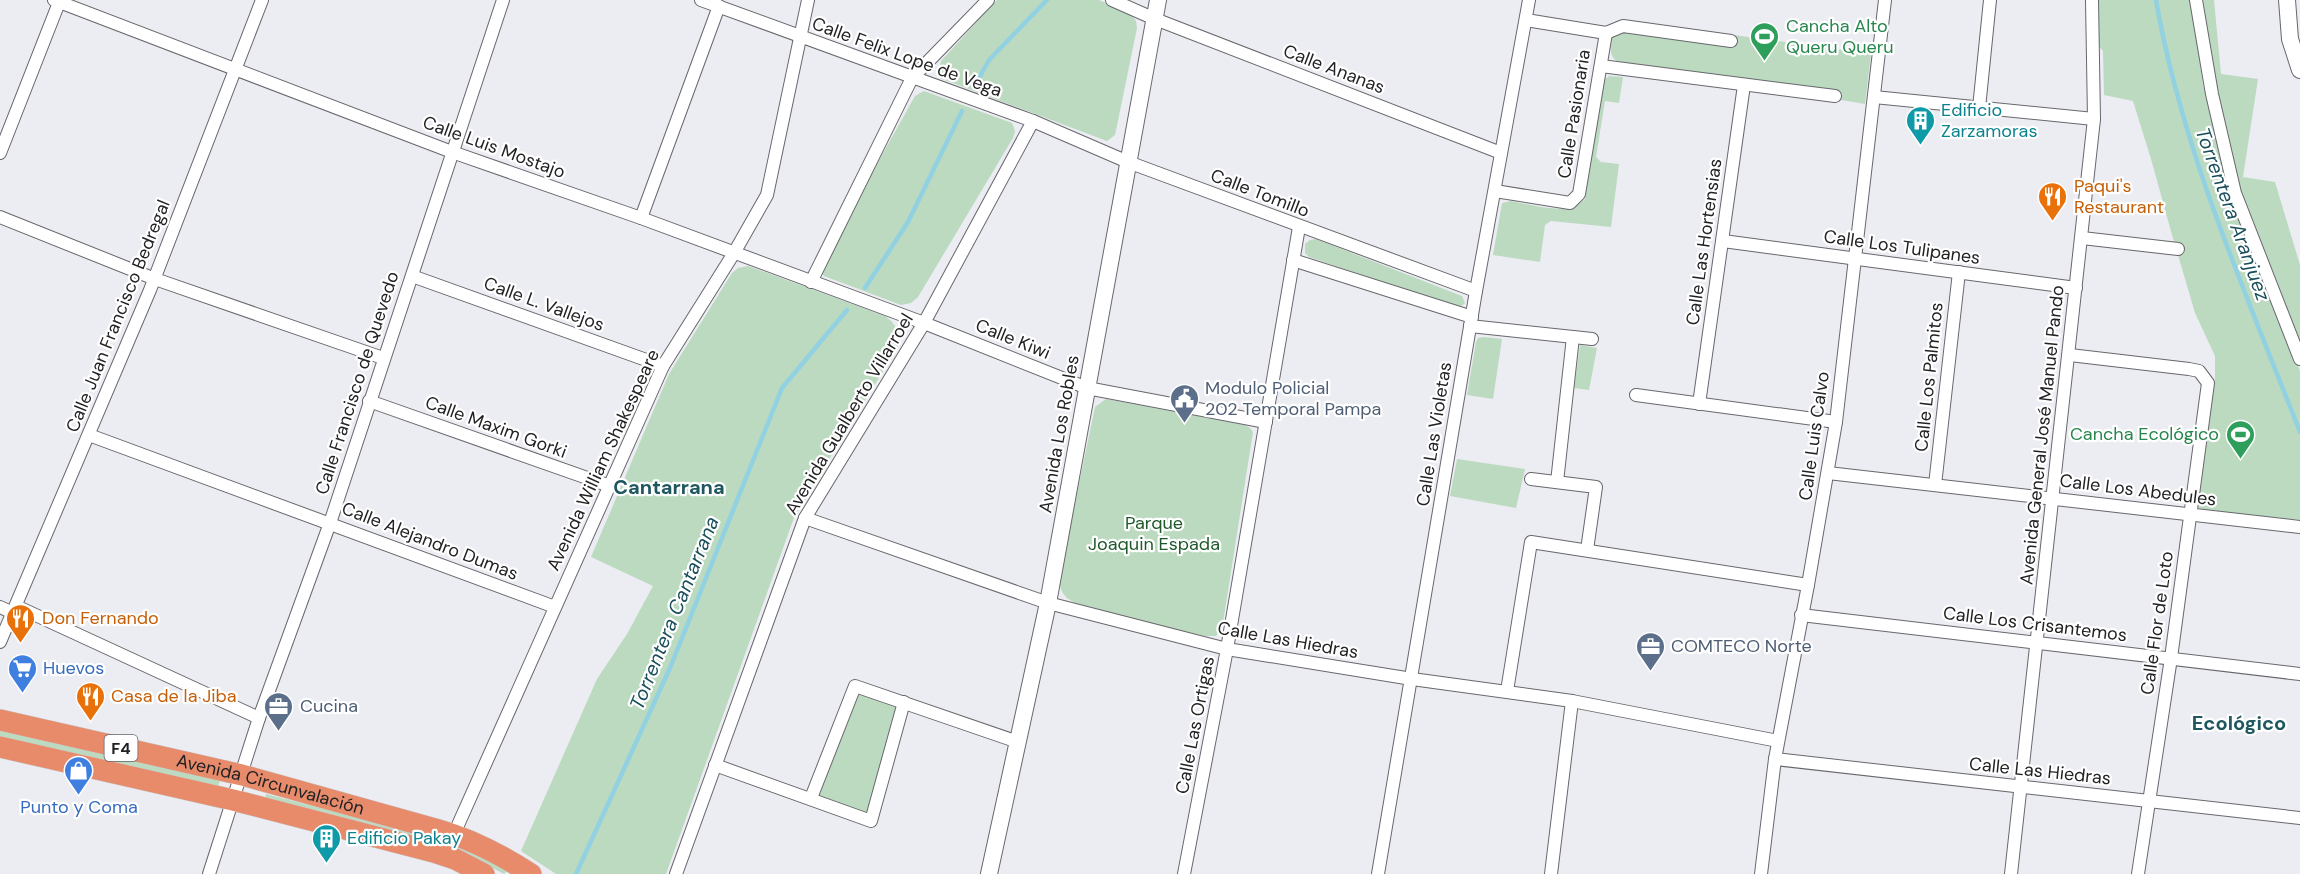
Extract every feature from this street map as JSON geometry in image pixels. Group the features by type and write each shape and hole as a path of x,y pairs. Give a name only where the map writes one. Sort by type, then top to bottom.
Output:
{"highway":[{"name":"Avenida Circunvalación","path":"0,720 242,775 454,834 522,872"},
{"name":"Avenida Circunvalación","path":"0,747 233,800 434,852 455,859 484,874"}],"main road":[{"path":"2288,0 2290,39 2300,70"},
{"name":"Avenida Los Robles","path":"989,874 1048,603 1128,162 1160,6"}],"street":[{"name":"Calle Juan Francisco Bedregal","path":"0,642 155,279 262,0"},
{"name":"Calle Francisco de Quevedo","path":"209,874 259,718 330,523 503,0"},
{"name":"Calle Felix Lope de Vega","path":"701,0 1033,121"},
{"name":"Avenida William Shakespeare","path":"454,834 663,366 734,254 767,195 802,38 808,0"},
{"path":"812,282 912,78 988,0"},
{"name":"Calle Ananas","path":"1112,0 1160,6 1501,153"},
{"name":"Calle Las Violetas","path":"1378,874 1476,291 1529,0"},
{"name":"Calle Luis Calvo","path":"1761,874 1775,759 1836,422 1885,0"},
{"path":"1979,108 1990,0"},
{"name":"Avenida General José Manuel Pando","path":"2011,874 2070,355 2094,119 2092,0"},
{"path":"2196,0 2212,94 2235,193 2300,359"},
{"name":"Calle Luis Mostajo","path":"57,1 452,152 641,218 924,323"},
{"path":"0,153 57,1"},
{"path":"641,218 719,6"},
{"name":"Calle Pasionaria","path":"1495,191 1570,203 1580,194 1606,33 1526,20"},
{"path":"1606,33 1623,26 1731,41"},
{"path":"1601,66 1835,96"},
{"name":"Calle Las Hortensias","path":"1699,404 1744,85"},
{"path":"1874,97 2094,119"},
{"name":"Calle Tomillo","path":"1033,121 1128,162 1476,291"},
{"name":"Avenida Gualberto Villarroel","path":"676,874 805,518 924,323 1033,121"},
{"path":"0,218 155,279 383,358"},
{"name":"Calle Las Ortigas","path":"1184,874 1227,649 1299,227"},
{"path":"2082,238 2178,249"},
{"name":"Calle Los Tulipanes","path":"1723,241 2076,288"},
{"path":"1293,260 1471,322 1592,339"},
{"name":"Calle Los Palmitos","path":"1935,485 1959,273"},
{"name":"Calle L. Vallejos","path":"412,276 663,366"},
{"name":"Calle Kiwi","path":"924,323 1087,387 1266,422"},
{"path":"1557,482 1573,337"},
{"name":"Calle Flor de Loto","path":"2070,355 2199,371 2204,377 2208,390 2138,874"},
{"path":"1636,395 1836,422"},
{"name":"Calle Maxim Gorki","path":"369,401 610,486"},
{"name":"Calle Alejandro Dumas","path":"89,435 555,607"},
{"name":"Calle Los Abedules","path":"1828,473 2300,527"},
{"path":"1531,479 1596,487 1587,550"},
{"name":"Calle Las Hiedras","path":"805,518 1048,603 1227,649 1412,679 1572,701 1778,741"},
{"path":"1507,691 1531,542 1808,585"},
{"path":"0,607 14,610 259,718"},
{"name":"Calle Los Crisantemos","path":"1801,615 2300,674"},
{"path":"810,798 855,686 1018,742"},
{"path":"1551,874 1572,701"},
{"path":"715,765 871,821 903,702"},
{"name":"Calle Las Hiedras","path":"1775,759 2300,818"}],"green space":[{"path":"997,0 1099,0 1131,14 1136,21 1137,28 1115,135 1107,141 942,79 938,72 941,61"},
{"path":"2096,0 2191,0 2203,85 2230,196 2300,371 2300,520 2203,510 2198,507 2215,379 2215,356 2195,313 2178,255 2182,254 2183,244 2174,242 2133,101 2104,95 2103,51 2097,44"},
{"path":"2201,0 2214,0 2221,74 2258,79 2243,177 2275,182 2300,265 2300,346 2243,203 2211,73"},
{"path":"1619,31 1732,47 1734,35 1871,54 1865,104 1620,63 1612,55 1611,49 1612,37"},
{"path":"1609,76 1623,77 1619,103 1605,101 1596,157 1601,162 1619,164 1611,227 1551,221 1545,225 1540,262 1493,255 1502,203 1511,201 1560,209 1578,204 1585,199 1604,80"},
{"path":"924,91 1012,123 1015,131 1013,138 918,297 911,303 901,305 824,276 820,271 821,264 915,96"},
{"path":"1316,239 1462,296 1465,303 1459,308 1309,257 1305,253 1305,244"},
{"path":"748,266 885,316 896,329 899,345 795,515 666,874 556,874 521,851 597,679 627,634 653,586 591,557 669,374 732,273 738,268"},
{"path":"1478,338 1502,339 1493,399 1467,395 1476,342"},
{"path":"1580,345 1597,348 1589,390 1574,388"},
{"name":"Parque Joaquin Espada","path":"1106,399 1245,425 1253,432 1222,629 1216,636 1154,625 1090,609 1075,603 1062,591 1059,580 1095,407"},
{"path":"1457,459 1525,469 1516,508 1450,496"},
{"path":"857,691 897,706 870,811 865,814 819,796"},
{"path":"0,731 220,780 218,788 0,740"},
{"path":"266,794 449,841 508,870 504,874 463,852 265,801"}],"waterway":[{"name":"Torrentera Cantarrana","path":"974,87 989,60 1047,0"},
{"name":"Torrentera Aranjuez","path":"2156,0 2167,56 2198,165 2237,273 2300,432"},
{"name":"Torrentera Cantarrana","path":"865,288 908,222 962,111"},
{"name":"Torrentera Cantarrana","path":"576,874 670,668 782,388 847,310"}],"place":[{"name":"Cancha Alto Queru Queru","path":"1765,62"},
{"name":"Edificio Zarzamoras","path":"1920,146"},
{"name":"Paqui's Restaurant","path":"2053,222"},
{"name":"Modulo Policial 202 Temporal Pampa","path":"1184,424"},
{"name":"Cancha Ecológico","path":"2240,460"},
{"name":"Don Fernando","path":"21,644"},
{"name":"COMTECO Norte","path":"1650,672"},
{"name":"Huevos","path":"22,694"},
{"name":"Casa de la Jiba","path":"90,722"},
{"name":"Cucina","path":"279,732"},
{"name":"Punto y Coma","path":"79,796"},
{"name":"Edificio Pakay","path":"326,864"}],"district":[{"name":"Cantarrana","path":"669,487"},
{"name":"Ecológico","path":"2239,723"}]}
